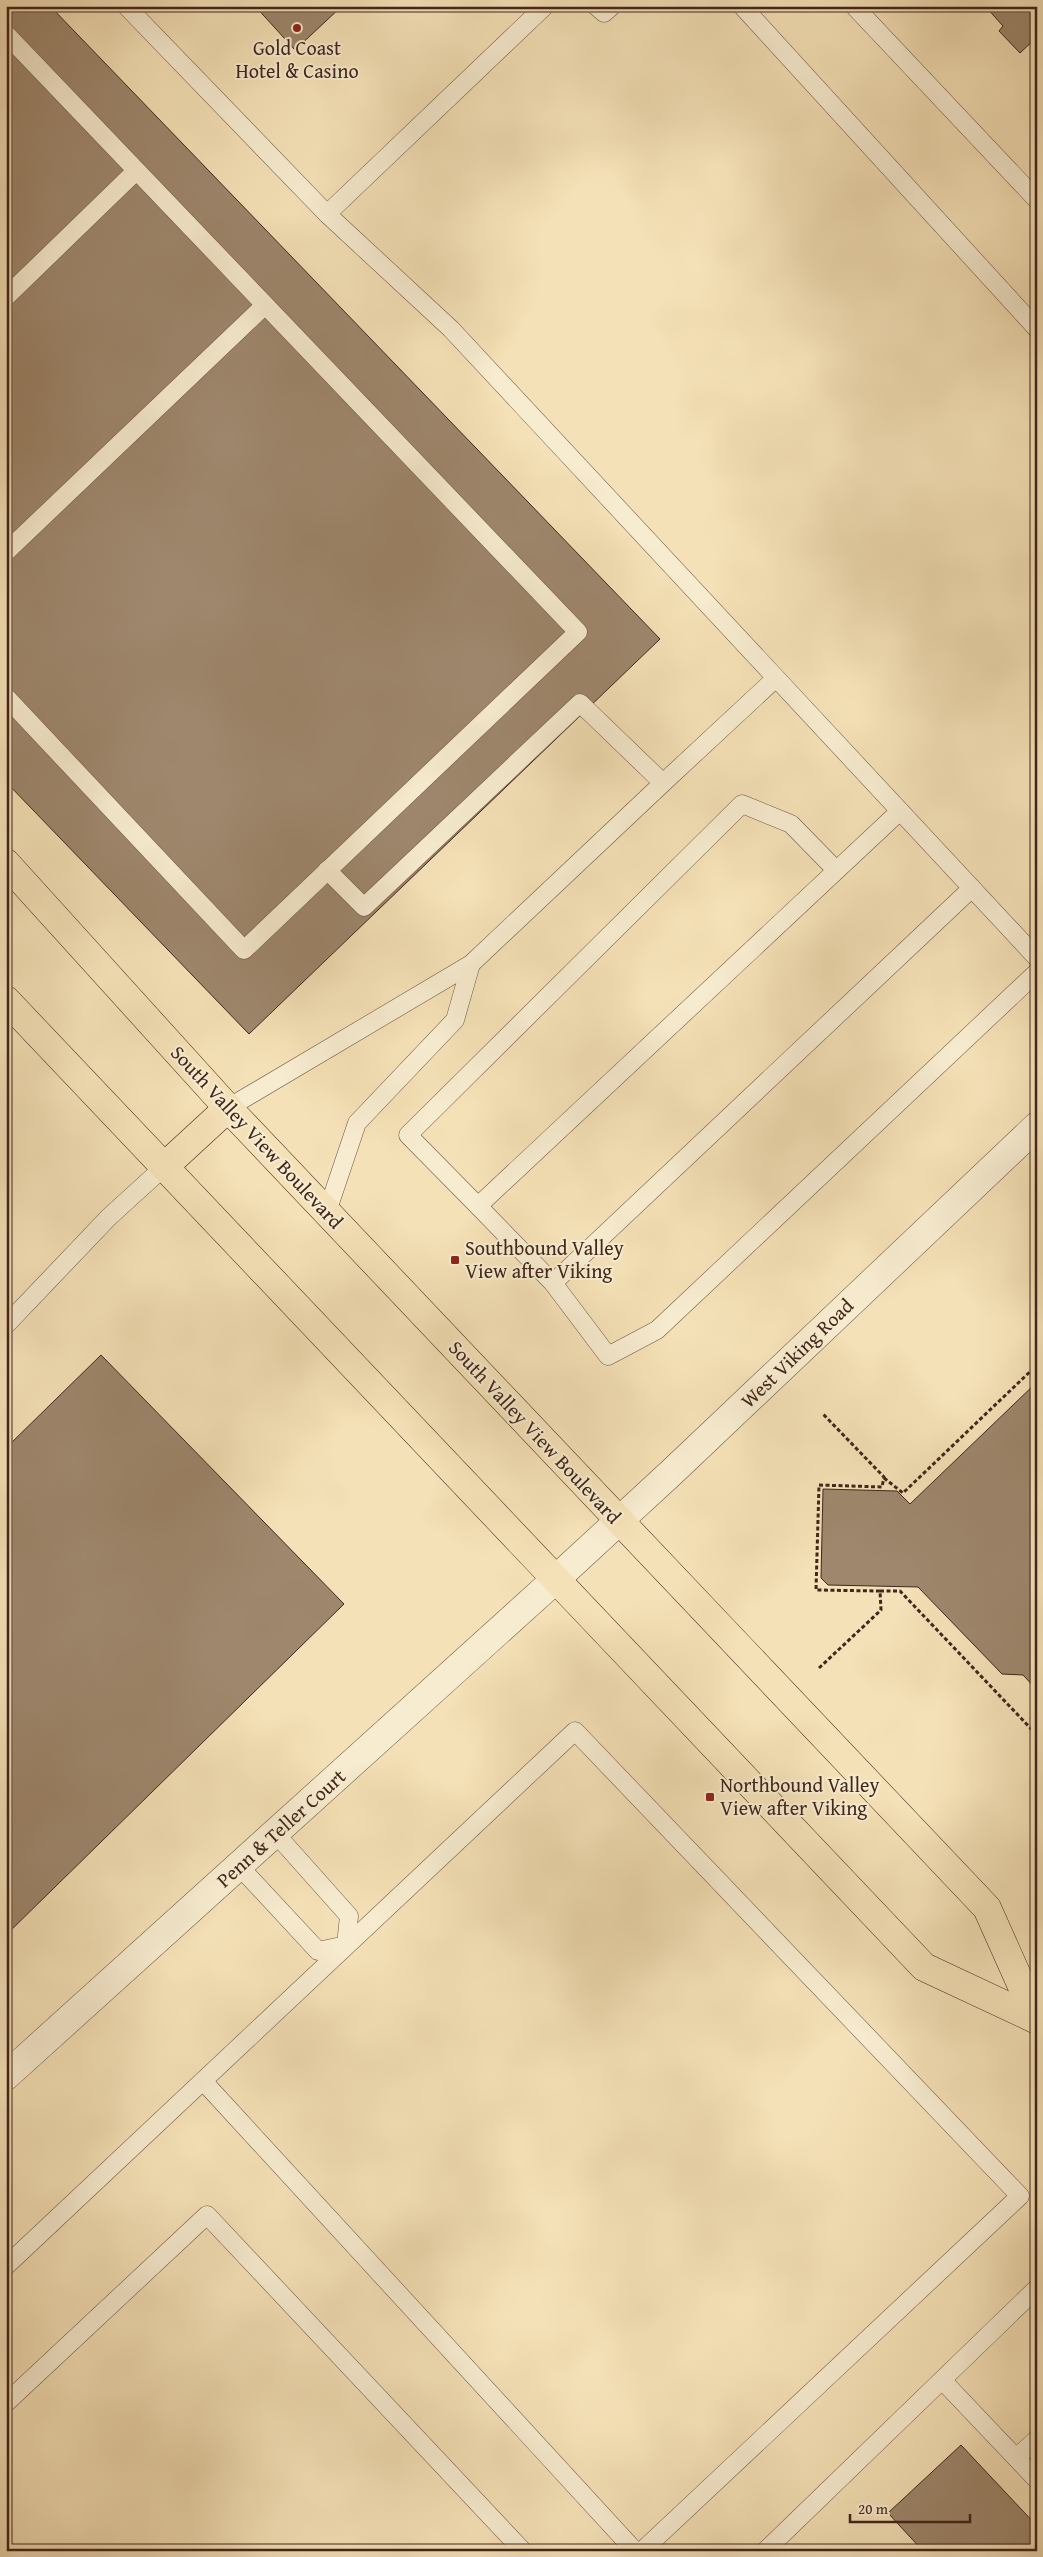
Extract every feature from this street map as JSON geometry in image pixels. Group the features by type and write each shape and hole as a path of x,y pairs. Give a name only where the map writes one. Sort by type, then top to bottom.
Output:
{"main road":[{"name":"South Valley View Boulevard","path":"6,863 228,1108 987,1908 1036,2020"},
{"name":"South Valley View Boulevard","path":"6,1000 924,1967 1036,2020"},
{"path":"165,1166 228,1108"}],"street":[{"name":"West Viking Road","path":"556,1579 1037,1126"},
{"name":"Penn & Teller Court","path":"6,2076 556,1579"}],"lane":[{"path":"126,6 327,214 451,329 1037,958"},
{"path":"327,214 545,6"},
{"path":"596,6 604,14 612,6"},
{"path":"742,6 1037,329"},
{"path":"854,6 1037,200"},
{"path":"6,34 578,632 244,950 6,697"},
{"path":"6,297 136,171"},
{"path":"6,552 265,305"},
{"path":"228,1108 471,964 776,678"},
{"path":"327,870 364,907 580,703 663,783"},
{"path":"836,870 791,824 742,804 408,1135 553,1283 608,1356 657,1330 1037,972"},
{"path":"478,1206 900,811"},
{"path":"553,1283 972,888"},
{"path":"327,1212 357,1123 455,1020 471,964"},
{"path":"6,1324 110,1217 165,1166"},
{"path":"6,2266 575,1731 1020,2196 642,2551"},
{"path":"276,1833 349,1916 346,1946"},
{"path":"238,1866 318,1951 346,1946"},
{"path":"203,2081 635,2551"},
{"path":"6,2402 207,2215 523,2551"},
{"path":"766,2551 1037,2288"},
{"path":"942,2380 1037,2480"},
{"path":"1016,2458 1037,2439"}],"path":[{"path":"823,1414 902,1493 1037,1365"},
{"path":"884,1477 882,1487 819,1485 816,1590 900,1592 1037,1735"},
{"path":"819,1668 881,1610 880,1591"}],"building":[{"path":"6,6 50,6 660,639 249,1034 6,782"},
{"name":"Gold Coast Hotel & Casino","path":"255,6 342,6 295,50"},
{"path":"985,6 1037,6 1037,37 1020,53 999,31 1003,26"},
{"path":"101,1355 344,1604 6,1935 6,1448"},
{"path":"1037,1382 1037,1690 1023,1675 1002,1674 918,1587 828,1585 821,1578 823,1489 897,1491 910,1504"},
{"path":"961,2445 1037,2526 1037,2551 923,2551 888,2513"}],"place":[{"name":"Gold Coast Hotel & Casino","path":"297,28"},
{"name":"Southbound Valley View after Viking","path":"455,1260"},
{"name":"Northbound Valley View after Viking","path":"710,1797"}]}
